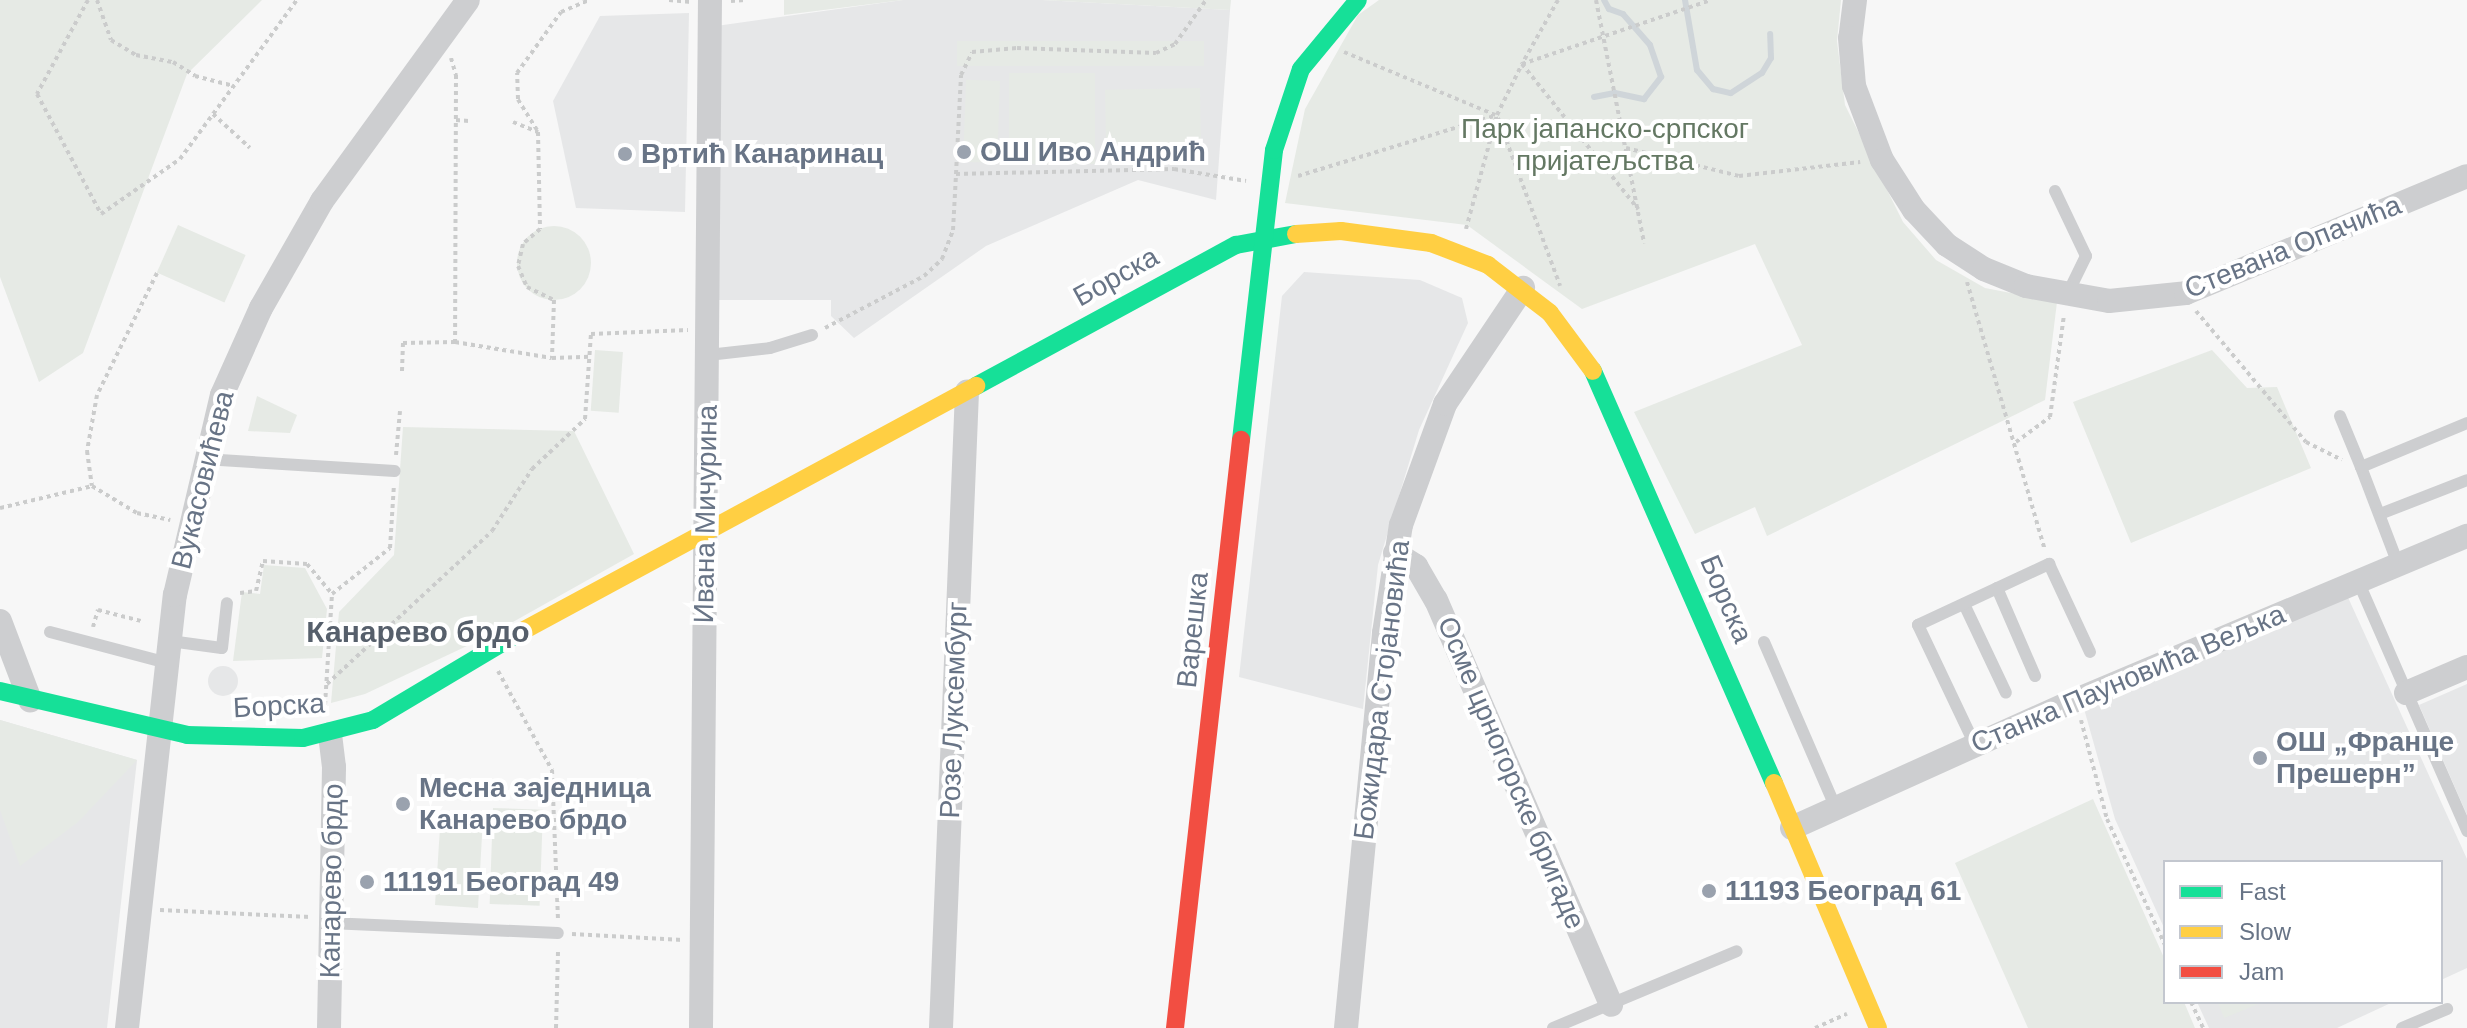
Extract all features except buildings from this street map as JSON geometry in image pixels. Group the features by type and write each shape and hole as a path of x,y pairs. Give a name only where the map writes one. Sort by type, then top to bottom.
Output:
{"main road":[{"name":"Варешка","path":"1175,1028 1269,184 1290,93 1320,42 1358,0"},
{"name":"Борска","path":"0,691 160,730 255,738 330,734 373,720 450,671 704,537 1148,291 1261,237 1376,233 1431,243 1488,265 1523,288 1567,334 1594,372 1659,512 1878,1028"}],"street":[{"name":"Вукасовићева","path":"127,1028 168,652 188,523 232,368 322,201 468,0"},
{"name":"Ивана Мичурина","path":"701,1028 710,0"},
{"name":"Стевана Опачића","path":"1855,0 1850,38 1854,86 1882,160 1914,210 1963,256 2026,286 2109,301 2182,294 2467,176"},
{"name":"Божидара Стојановића","path":"1346,1028 1395,553 1420,464 1445,404 1523,288"},
{"name":"Розе Луксембург","path":"941,1028 967,392"},
{"name":"Станка Пауновића Вељка","path":"1792,828 2076,700 2467,536"},
{"name":"Осме црногорске бригаде","path":"1395,553 1416,566 1436,600 1611,1005"},
{"path":"0,621 30,700"},
{"path":"2406,693 2467,667"},
{"name":"Канарево брдо","path":"329,1028 334,767 330,734"}],"lane":[{"path":"2055,191 2086,256 2067,295"},
{"path":"708,355 770,348 812,335"},
{"path":"2340,416 2398,564"},
{"path":"2361,467 2467,423"},
{"path":"204,459 395,471"},
{"path":"2380,514 2467,480"},
{"path":"1975,745 1918,625 2049,564 2090,652"},
{"path":"2358,581 2467,831"},
{"path":"1997,588 2035,676"},
{"path":"50,632 168,652 222,648 227,603"},
{"path":"1964,604 2006,693"},
{"path":"1764,642 1836,808"},
{"path":"329,921 558,933"},
{"path":"1553,1028 1737,951"},
{"path":"2402,1028 2447,1009"}],"path":[{"path":"88,0 37,94 101,214 180,159 297,0"},
{"path":"97,0 111,40 136,55 173,62 195,76 234,86"},
{"path":"552,358 554,300 527,287 518,266 523,244 540,229 538,132 518,99 517,73 561,12 589,0"},
{"path":"812,335 935,268 953,230 961,75 972,52 994,48 1156,53 1175,44 1206,0"},
{"path":"1459,254 1497,115 1558,0"},
{"path":"1596,0 1644,243"},
{"path":"1522,64 1711,0"},
{"path":"1320,42 1497,115 1562,291"},
{"path":"1522,64 1638,209"},
{"path":"455,342 456,75"},
{"path":"213,114 250,148"},
{"path":"956,174 1174,169 1269,184 1497,115"},
{"path":"455,120 469,121"},
{"path":"513,122 538,132"},
{"path":"1626,148 1739,176 1882,160"},
{"path":"92,486 87,451 97,395 157,273"},
{"path":"2182,294 2306,442 2361,467"},
{"path":"2016,442 2050,417 2067,295"},
{"path":"1970,304 2016,442 2049,564"},
{"path":"238,594 256,591 263,561 307,564 332,594 327,684 492,531 532,469 585,419 591,334 708,330"},
{"path":"402,371 403,343 455,342 552,358 590,357"},
{"path":"332,594 390,548 400,411"},
{"path":"0,508 92,486 137,513 188,523"},
{"path":"93,628 98,610 141,621"},
{"path":"501,676 552,770 558,933 556,1028"},
{"path":"2076,700 2107,819 2163,941"},
{"path":"139,910 329,921"},
{"path":"558,933 701,941"},
{"path":"2192,1004 2203,1028"},
{"path":"1815,1028 1840,1016"}],"shaded area":[{"name":"ОШ Иво Андрић","path":"903,0 1042,0 1230,10 1216,200 1138,180 986,246 854,338 831,316 831,300 708,300 709,27"},
{"name":"Вртић Канаринац","path":"689,13 685,212 576,208 553,101 600,16"},
{"path":"1304,272 1420,280 1462,298 1468,323 1419,430 1378,565 1363,709 1239,677 1282,296"},
{"name":"ОШ „Франце Прешерн”","path":"2346,593 2467,859 2467,968 2443,979 2443,860 2163,860 2163,926 2115,819 2081,698"},
{"path":"223,666 233,671 238,681 233,691 223,696 213,691 208,681 213,671"},
{"path":"2467,684 2467,815 2419,705"},
{"path":"0,720 137,760 107,1028 0,1028"},
{"path":"2198,1004 2389,1004 2337,1028 2209,1028"}],"green space":[{"path":"0,0 262,0 187,74 83,353 39,382 0,277"},
{"path":"784,0 903,0 784,15"},
{"path":"1042,0 1231,0 1230,10"},
{"name":"Парк јапанско-српског пријатељства","path":"1379,0 1841,0 1837,41 1845,105 1903,222 1936,260 1985,288 2057,302 2045,400 1767,536 1755,507 1695,534 1634,412 1802,345 1755,244 1582,309 1467,225 1285,203 1305,109 1358,15"},
{"path":"957,41 1204,41 1204,66 957,66"},
{"path":"1009,73 1095,73 1095,164 1009,164"},
{"path":"966,80 1000,81 997,163 963,162"},
{"path":"1200,88 1201,155 1106,157 1105,90"},
{"path":"178,225 246,255 224,303 157,273"},
{"path":"554,226 568,229 580,237 588,249 591,263 588,277 580,289 568,297 554,300 540,297 528,289 520,277 517,263 520,249 528,237 540,229"},
{"path":"595,350 623,352 619,413 591,411"},
{"path":"2212,350 2247,388 2277,387 2311,468 2131,543 2073,402"},
{"path":"257,396 297,415 290,433 248,431"},
{"path":"403,427 574,431 634,554 486,637 365,694 331,703 339,612 394,555"},
{"path":"264,565 305,568 327,609 322,658 233,661 242,592 260,594"},
{"path":"0,720 137,760 78,822 20,866 0,810"},
{"path":"2093,799 2163,956 2163,1004 2185,1004 2195,1028 2028,1028 1955,863"},
{"path":"493,808 543,810 540,906 490,904"},
{"path":"483,817 478,908 435,905 440,828"},
{"path":"2219,1004 2258,1004 2224,1018"}],"waterway":[{"path":"1594,97 1615,93 1644,99 1661,77 1650,45 1623,14 1609,9 1604,0"},
{"path":"1685,0 1697,70 1713,89 1731,93 1762,73 1771,58 1770,34"}],"traffic: fast":[{"path":"1241,440 1274,150 1301,69 1358,0"},
{"path":"976,386 1236,245 1296,234"},
{"path":"1593,371 1774,783"},
{"path":"0,691 187,735 303,738 373,720 517,634"}],"traffic: slow":[{"path":"1296,234 1341,231 1431,243 1488,265 1550,313 1593,371"},
{"path":"517,634 976,386"},
{"path":"1774,783 1878,1028"}],"traffic: jam":[{"path":"1175,1028 1241,440"}],"place":[{"name":"ОШ Иво Андрић","path":"964,152"},
{"name":"Вртић Канаринац","path":"625,154"},
{"name":"ОШ „Франце Прешерн”","path":"2260,758"},
{"name":"Месна заједница Канарево брдо","path":"403,804"},
{"name":"11191 Београд 49","path":"367,882"},
{"name":"11193 Београд 61","path":"1709,891"}],"district":[{"name":"Канарево брдо","path":"418,632"}]}
